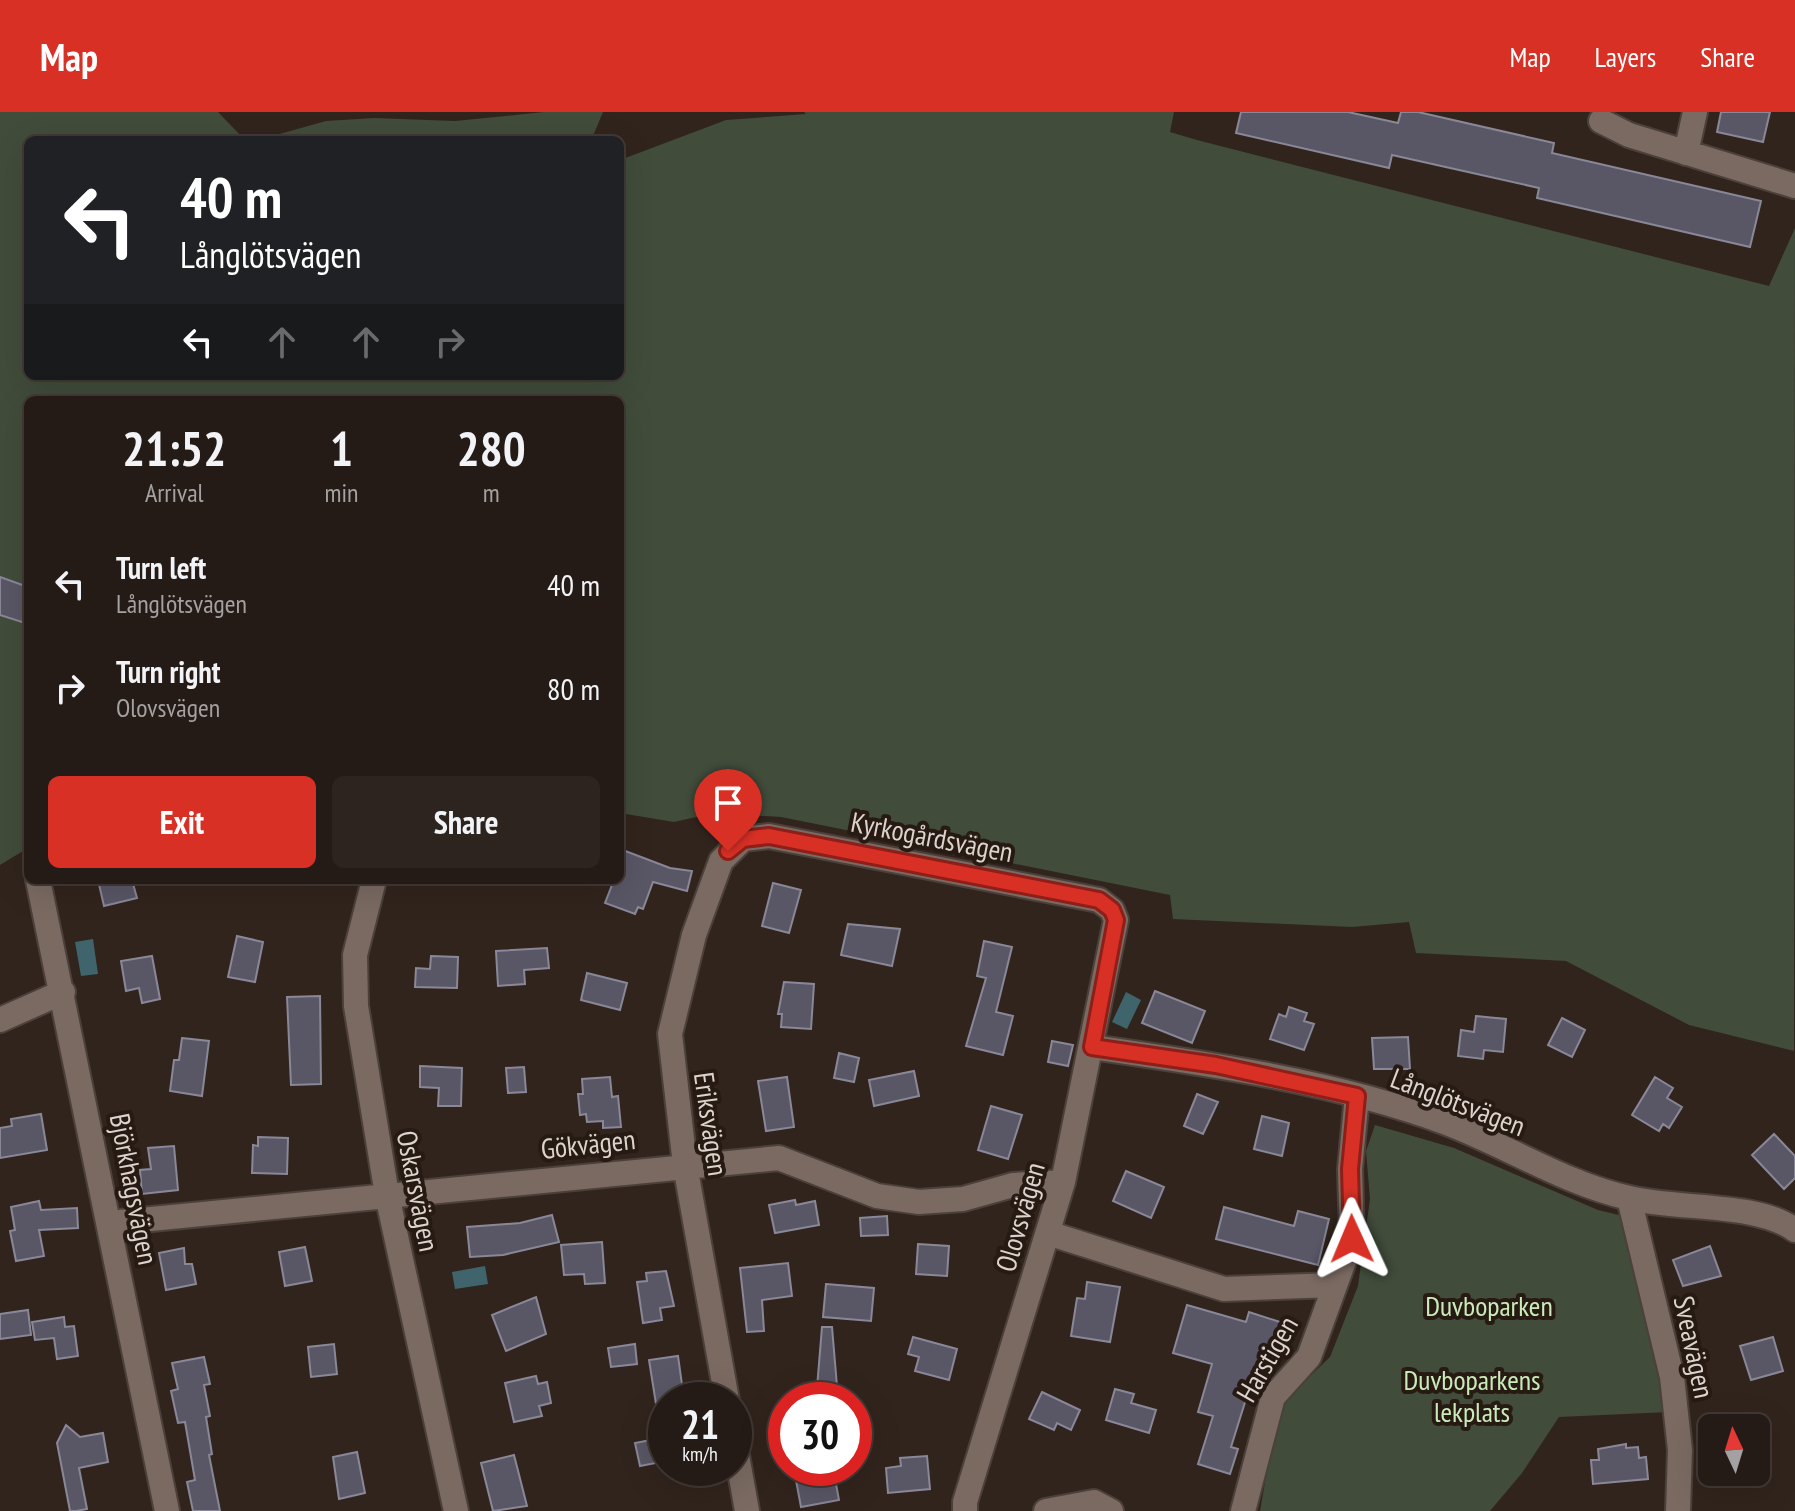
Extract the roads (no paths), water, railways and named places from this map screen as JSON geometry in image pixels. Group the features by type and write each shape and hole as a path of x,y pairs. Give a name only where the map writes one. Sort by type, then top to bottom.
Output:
{"street":[{"path":"1686,153 1695,112"},
{"path":"1601,121 1631,124 1686,153 1795,186"},
{"name":"Kyrkogårdsvägen","path":"721,861 743,839 769,836 1099,900 1112,910 1116,920 1113,935"},
{"name":"Eriksvägen","path":"721,861 694,935 670,1034 685,1165 724,1382"},
{"name":"Björkhagsvägen","path":"39,884 167,1511"},
{"name":"Oskarsvägen","path":"373,884 355,955 356,1006 387,1195 456,1511"},
{"name":"Olovsvägen","path":"965,1511 965,1502 1063,1182 1113,935"},
{"path":"0,1020 63,992"},
{"name":"Långlötsvägen","path":"1092,1047 1216,1065 1357,1096 1444,1122 1538,1165 1629,1198 1690,1208 1765,1214 1795,1230"},
{"name":"Harstigen","path":"1243,1511 1273,1397 1309,1357 1352,1239 1350,1169 1357,1096"},
{"name":"Gökvägen","path":"110,1223 779,1158 877,1196 919,1202 963,1199 1013,1185 1063,1182"},
{"name":"Sveavägen","path":"1629,1198 1672,1377 1680,1450 1678,1511"},
{"path":"1048,1233 1224,1289 1335,1285"},
{"path":"743,1486 747,1511"},
{"path":"1046,1511 1094,1502 1111,1511"}],"water":[{"path":"93,939 98,974 81,976 75,942"},
{"path":"1126,992 1141,1000 1127,1029 1112,1022"},
{"path":"485,1266 488,1284 455,1289 452,1272"}],"park label":[{"name":"Duvboparken","path":"1489,1306"},
{"name":"Duvboparkens lekplats","path":"1472,1396"}]}
